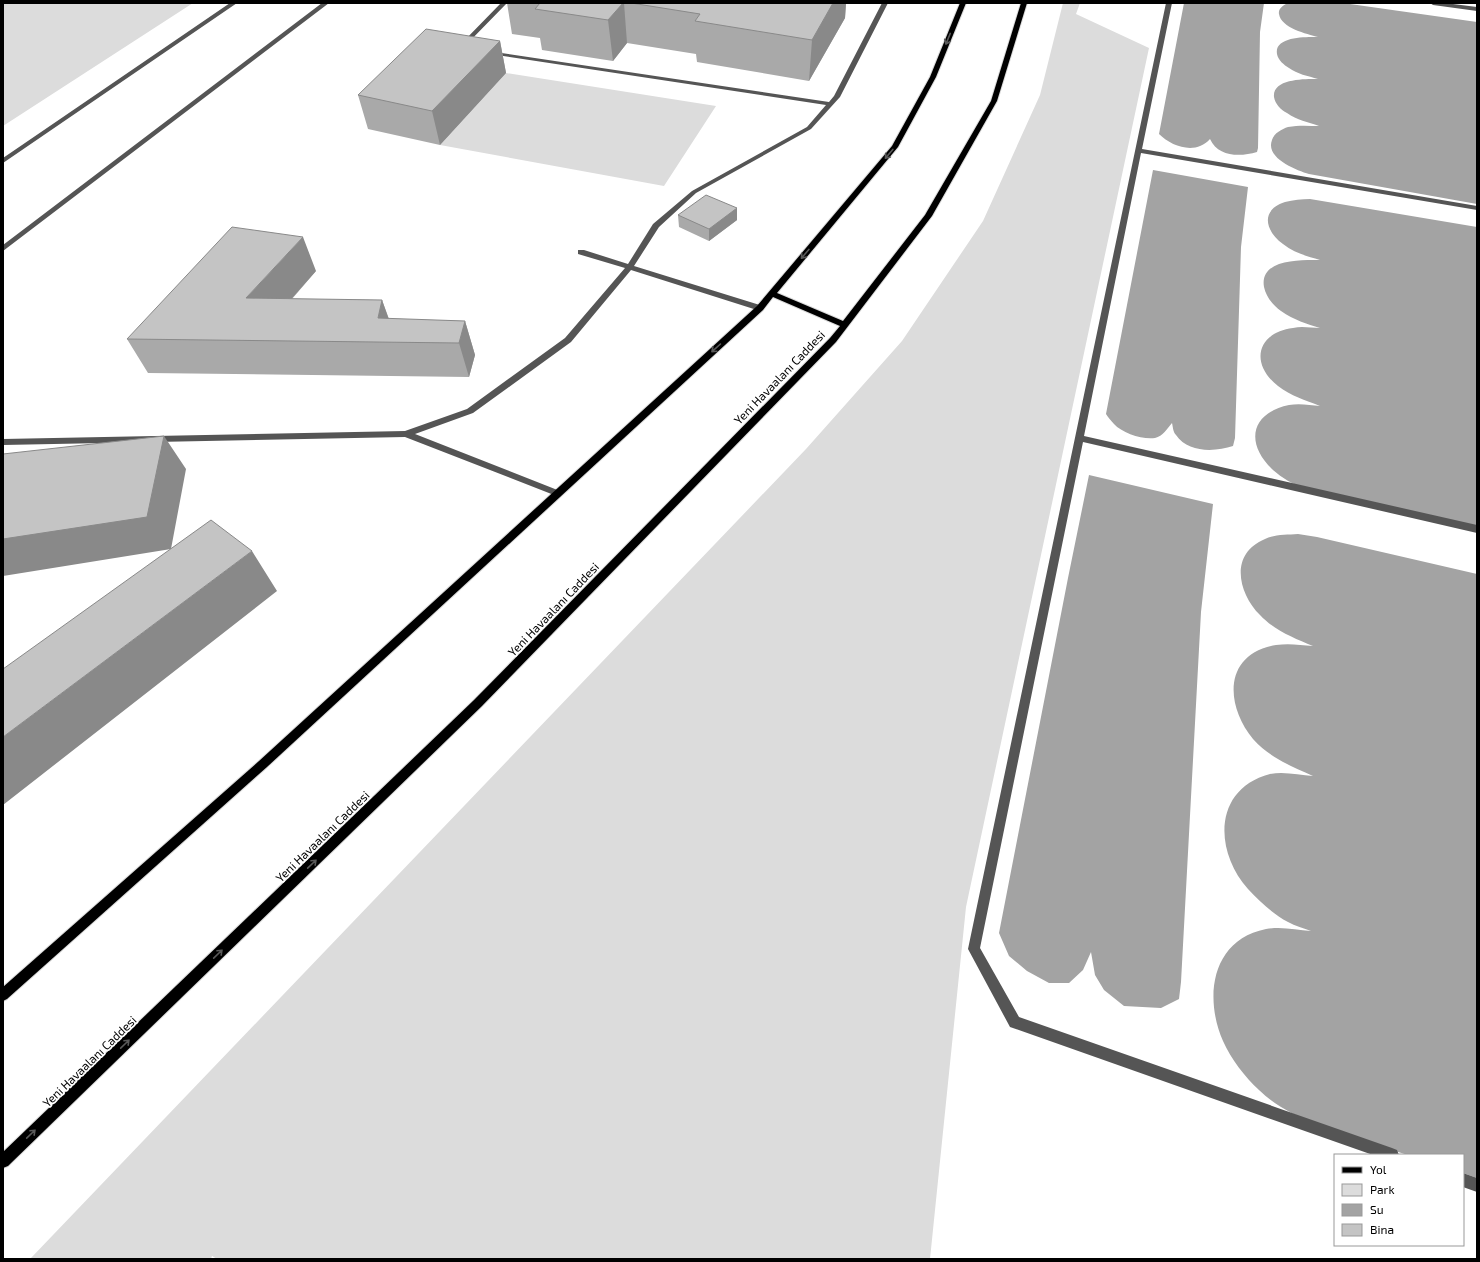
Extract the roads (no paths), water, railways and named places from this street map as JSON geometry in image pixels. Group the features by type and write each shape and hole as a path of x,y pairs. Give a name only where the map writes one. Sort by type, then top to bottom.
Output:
{"main road":[{"path":"3,995 263,764 760,308 895,147 932,77 963,3"},
{"name":"Yeni Havaalanı Caddesi","path":"3,1161 478,703 823,350 845,325 928,216 994,101 1024,3"},
{"path":"772,294 845,325"}],"lane":[{"path":"3,161 234,3"},
{"path":"3,248 326,3"},
{"path":"468,49 460,48 504,3"},
{"path":"3,442 406,434 470,411 568,340 630,267 656,226 694,192 809,128 837,97 885,3"},
{"path":"1169,3 974,949 1015,1022 1389,1154"},
{"path":"1433,3 1477,9"},
{"path":"484,51 830,104"},
{"path":"1138,150 1477,208"},
{"path":"581,252 760,308"},
{"path":"406,434 557,494"},
{"path":"1079,438 1477,529"},
{"path":"1464,1180 1477,1185"}],"water":[{"path":"1184,3 1264,3 1260,32 1257,152 1244,155 1230,154 1218,149 1210,139 1198,147 1191,148 1177,146 1164,139 1159,134"},
{"path":"1288,3 1343,3 1477,22 1477,204 1309,174 1297,170 1277,158 1271,146 1274,135 1292,126 1319,126 1285,112 1277,104 1274,97 1278,86 1284,83 1299,80 1318,79 1292,70 1283,64 1277,54 1277,48 1286,41 1299,38 1318,37 1295,30 1284,23 1279,14 1279,10"},
{"path":"1153,170 1248,187 1241,247 1235,438 1233,446 1226,448 1202,450 1187,445 1175,434 1172,423 1165,432 1158,437 1139,437 1122,430 1112,422 1106,414"},
{"path":"1310,199 1477,227 1477,530 1304,489 1280,476 1264,460 1258,450 1255,440 1256,431 1259,422 1266,415 1276,409 1293,404 1320,406 1293,395 1278,386 1263,368 1261,359 1261,351 1271,336 1281,331 1293,328 1320,328 1305,323 1281,311 1270,300 1264,287 1264,278 1268,271 1275,266 1293,261 1320,260 1305,256 1283,244 1272,233 1268,221 1272,210 1277,206 1288,201"},
{"path":"1089,475 1213,504 1201,612 1181,982 1179,999 1161,1008 1124,1006 1104,990 1095,975 1091,952 1083,970 1069,983 1049,983 1027,971 1009,956 999,933"},
{"path":"1298,534 1317,537 1477,574 1477,1178 1464,1173 1464,1154 1405,1154 1309,1121 1282,1108 1259,1090 1239,1067 1226,1048 1217,1024 1214,1007 1214,990 1217,973 1223,958 1233,945 1248,935 1266,929 1283,928 1311,931 1282,919 1248,889 1237,874 1229,857 1225,840 1225,823 1229,807 1238,793 1251,782 1275,773 1313,776 1281,761 1266,751 1253,739 1244,726 1237,711 1234,697 1234,683 1238,670 1246,659 1259,650 1281,644 1313,646 1278,630 1266,621 1252,606 1242,585 1242,564 1246,554 1254,546 1265,539 1281,535"}]}
